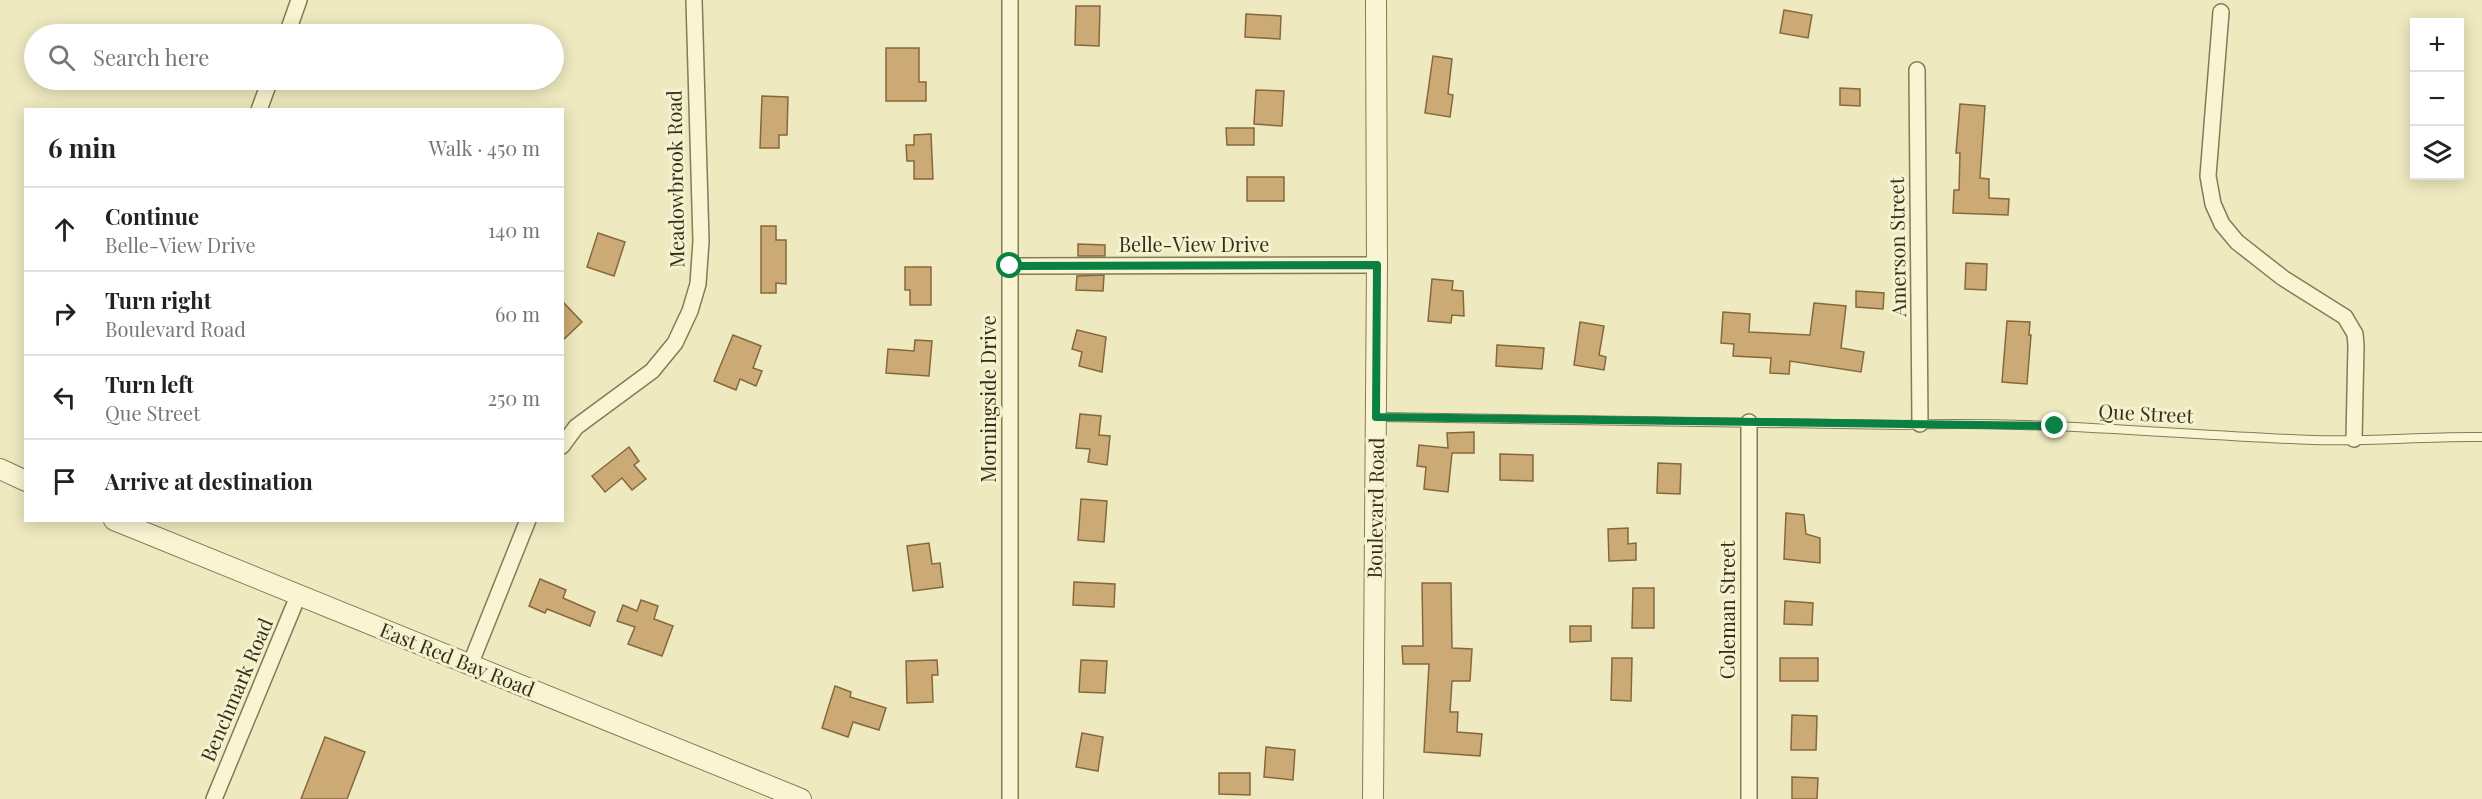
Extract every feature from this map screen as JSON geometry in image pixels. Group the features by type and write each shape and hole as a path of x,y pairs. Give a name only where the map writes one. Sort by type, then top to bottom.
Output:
{"street":[{"path":"290,24 299,0"},
{"name":"Meadowbrook Road","path":"564,443 576,427 652,370 675,343 690,311 698,284 700,241 694,0"},
{"name":"Morningside Drive","path":"1010,0 1010,799"},
{"name":"Boulevard Road","path":"1373,799 1377,265 1376,0"},
{"path":"2221,12 2208,154 2208,176 2213,204 2222,224 2237,242 2283,278 2345,317 2351,324 2356,345 2354,439"},
{"name":"Amerson Street","path":"1917,70 1920,424"},
{"path":"260,108 266,90"},
{"name":"Belle-View Drive","path":"1010,266 1377,265"},
{"name":"Coleman Street","path":"1749,422 1749,799"},
{"path":"0,469 24,480"},
{"name":"East Red Bay Road","path":"119,522 801,799"},
{"path":"470,665 527,522"},
{"name":"Benchmark Road","path":"214,799 298,596"}],"lane":[{"name":"Que Street","path":"1376,417 2043,426 2315,440 2482,437"}],"building":[{"path":"1076,6 1100,6 1099,46 1075,45"},
{"path":"1784,10 1812,15 1808,38 1780,33"},
{"path":"1246,14 1281,16 1280,39 1245,37"},
{"path":"886,48 919,48 919,82 926,82 926,101 886,101"},
{"path":"1433,56 1452,59 1448,94 1453,95 1450,117 1425,113"},
{"path":"1840,88 1860,89 1860,106 1840,105"},
{"path":"1256,90 1284,91 1282,126 1254,124"},
{"path":"762,96 788,97 787,135 779,135 779,148 760,148"},
{"path":"1960,104 1985,106 1980,178 1989,179 1989,198 2009,199 2008,215 1953,213 1954,190 1959,190 1960,153 1956,153"},
{"path":"1226,128 1254,128 1254,145 1227,145"},
{"path":"931,134 933,179 914,179 914,161 907,161 906,145 914,145 914,135"},
{"path":"1247,177 1284,177 1284,201 1247,201"},
{"path":"761,226 776,226 776,240 786,240 786,284 776,283 776,293 761,293"},
{"path":"598,233 625,242 614,276 587,267"},
{"path":"1078,244 1105,245 1105,256 1078,256"},
{"path":"1966,263 1987,264 1986,290 1965,289"},
{"path":"905,267 931,267 931,305 910,305 910,290 905,290"},
{"path":"1104,275 1103,291 1076,290 1077,276"},
{"path":"1432,279 1453,281 1452,290 1463,291 1464,316 1452,315 1451,323 1428,321"},
{"path":"1856,291 1884,293 1883,309 1856,307"},
{"path":"564,303 582,322 564,339"},
{"path":"1814,303 1846,306 1841,348 1864,352 1861,372 1790,361 1789,374 1770,373 1771,358 1733,356 1734,344 1721,343 1723,312 1750,314 1749,332 1810,335"},
{"path":"2007,321 2030,322 2027,384 2002,382"},
{"path":"1580,322 1604,326 1599,355 1606,357 1604,370 1574,365"},
{"path":"1077,330 1106,337 1102,372 1079,366 1082,352 1072,349"},
{"path":"733,335 761,346 753,368 762,371 756,386 740,379 736,390 714,381"},
{"path":"915,340 932,341 929,376 886,373 888,349 914,351"},
{"path":"1497,345 1544,348 1542,369 1496,366"},
{"path":"1080,414 1101,416 1099,435 1110,436 1107,465 1088,462 1090,449 1076,448"},
{"path":"1474,432 1474,453 1452,453 1448,492 1424,489 1426,467 1417,466 1419,445 1448,448 1447,433"},
{"path":"629,447 639,461 634,465 646,479 632,490 622,478 605,492 592,476"},
{"path":"1500,454 1533,455 1533,481 1500,480"},
{"path":"1658,463 1681,464 1680,494 1657,493"},
{"path":"1081,499 1107,501 1104,542 1078,540"},
{"path":"1786,513 1804,515 1806,534 1820,538 1820,563 1784,559"},
{"path":"1628,528 1628,544 1636,543 1636,560 1609,561 1608,529"},
{"path":"929,543 932,564 940,563 943,587 913,591 907,546"},
{"path":"540,579 566,590 563,598 595,612 590,626 547,609 545,613 529,606"},
{"path":"1074,582 1115,584 1114,607 1073,605"},
{"path":"1422,583 1451,583 1452,648 1472,649 1470,681 1452,681 1450,712 1458,712 1457,732 1482,734 1480,756 1424,752 1429,664 1403,664 1402,646 1423,646"},
{"path":"1633,588 1654,588 1654,628 1632,628"},
{"path":"641,600 658,606 654,619 673,626 662,656 628,644 635,627 617,621 623,605 637,611"},
{"path":"1785,601 1813,603 1812,625 1784,624"},
{"path":"1570,626 1591,626 1591,641 1570,642"},
{"path":"1612,658 1632,658 1631,701 1611,700"},
{"path":"1780,658 1818,658 1818,681 1780,681"},
{"path":"937,660 938,675 932,675 933,702 907,703 906,661"},
{"path":"1081,660 1107,661 1105,693 1079,692"},
{"path":"835,686 851,692 850,697 886,708 879,730 853,722 848,737 822,728"},
{"path":"1792,715 1817,716 1816,750 1791,750"},
{"path":"1082,733 1103,737 1098,771 1076,767"},
{"path":"325,737 365,752 347,799 301,799"},
{"path":"1266,747 1295,750 1293,780 1264,777"},
{"path":"1219,773 1250,773 1250,795 1219,794"},
{"path":"1792,777 1818,778 1817,799 1792,799"}],"route":[{"path":"1010,266 1377,265 1376,417 1902,425 1972,423 2055,426"}]}
